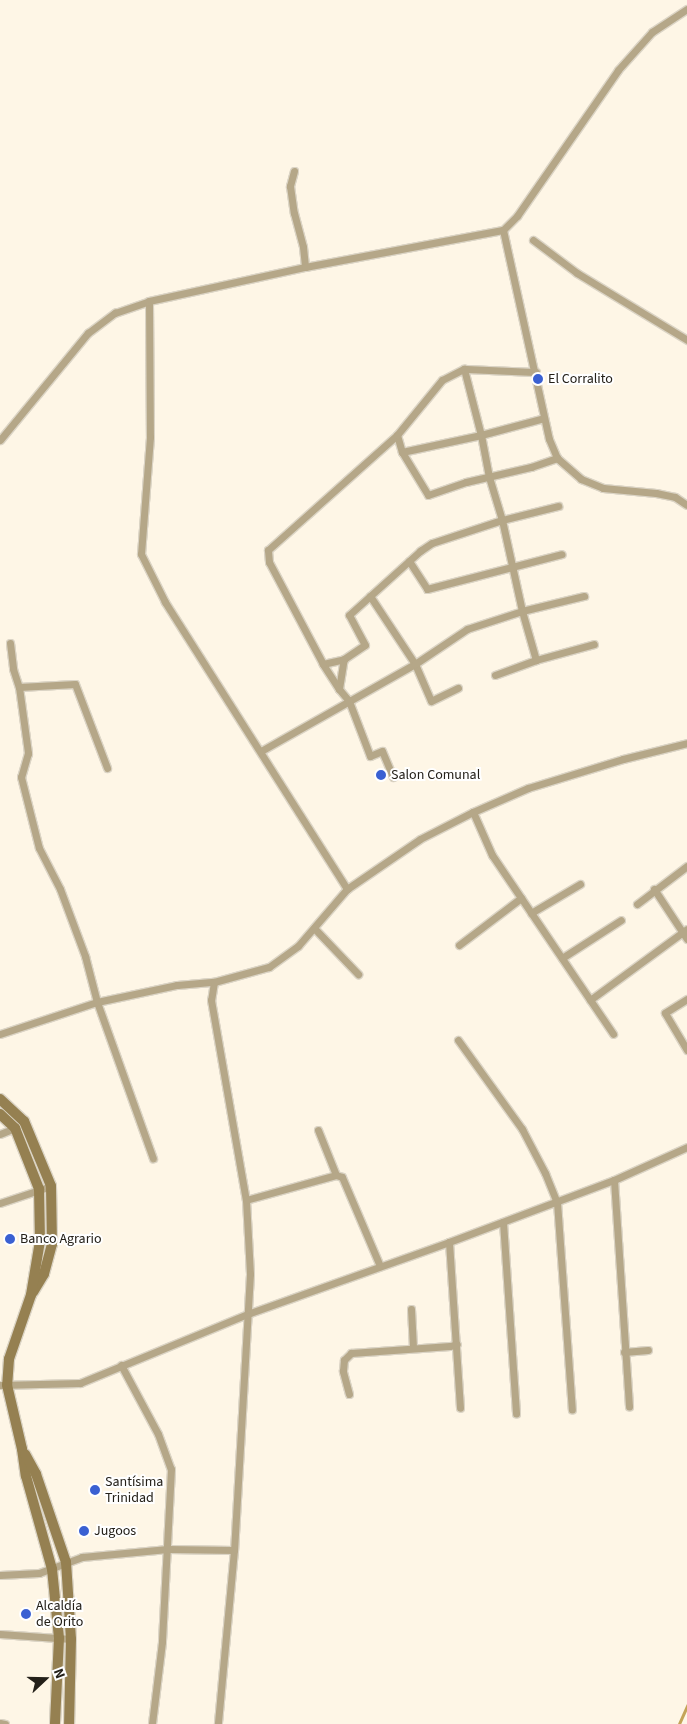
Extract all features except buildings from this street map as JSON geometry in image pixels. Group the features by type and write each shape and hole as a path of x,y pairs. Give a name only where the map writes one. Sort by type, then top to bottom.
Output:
{"main road":[{"path":"0,1099 24,1121 51,1186 52,1244 44,1274 31,1295"},
{"path":"0,1114 15,1128 39,1189 40,1241 31,1295 9,1359 3,1385 22,1448 26,1476 52,1569 58,1638 55,1724"},
{"path":"22,1448 36,1474 66,1562 71,1638 69,1724"}],"street":[{"path":"0,440 88,333 115,313 149,302 305,267 503,230 517,216 618,70 652,32 687,9"},
{"path":"294,171 290,186 294,213 304,247 305,267"},
{"path":"503,230 536,372 549,439 558,458 581,479 602,488 656,493 675,497 687,505"},
{"path":"533,240 577,273 687,340"},
{"path":"149,302 150,437 141,554 166,602 347,888"},
{"path":"393,777 382,751 370,756 349,701 323,664 269,562 268,550 396,435 442,380 464,369 536,372"},
{"path":"464,369 481,435 489,477 502,520 522,611 536,660"},
{"path":"402,452 481,435 544,418"},
{"path":"396,435 402,452 428,496 558,458"},
{"path":"323,664 344,659 365,645 349,615 409,561 432,544 502,520 558,506"},
{"path":"409,561 427,589 562,554"},
{"path":"370,596 415,664 431,701 458,688"},
{"path":"262,751 415,664 467,629 522,611 584,596"},
{"path":"10,643 13,669 20,687 28,753 20,777 38,848 60,889 85,956 97,1002 153,1158"},
{"path":"495,675 536,660 594,644"},
{"path":"339,689 344,659"},
{"path":"20,687 75,684 107,768"},
{"path":"0,1034 97,1002 177,985 214,982 270,967 298,946 347,888 420,839 473,812 528,788 623,759 687,743"},
{"path":"473,812 492,855 613,1034"},
{"path":"637,904 654,889 687,866"},
{"path":"531,913 580,884"},
{"path":"654,889 685,930 687,939"},
{"path":"459,945 521,898"},
{"path":"562,958 621,920"},
{"path":"314,928 358,974"},
{"path":"590,1000 685,930"},
{"path":"214,982 211,1000 246,1200 250,1274 250,1313 234,1550 218,1724"},
{"path":"687,999 664,1013 687,1050"},
{"path":"458,1040 522,1129 557,1202 572,1409"},
{"path":"0,1134 15,1128"},
{"path":"318,1130 336,1175"},
{"path":"3,1385 80,1384 121,1365 250,1313 450,1242 614,1180 687,1146"},
{"path":"246,1200 336,1175 342,1177 380,1266"},
{"path":"614,1180 629,1407"},
{"path":"0,1203 51,1186"},
{"path":"503,1222 516,1414"},
{"path":"450,1242 460,1408"},
{"path":"411,1309 413,1347"},
{"path":"349,1394 343,1371 344,1360 351,1353 457,1344"},
{"path":"624,1352 648,1350"},
{"path":"121,1365 158,1434 171,1469 162,1642 152,1724"},
{"path":"0,1575 40,1573 82,1557 168,1550 234,1550"},
{"path":"0,1634 71,1638"},
{"path":"0,1723 5,1724"}],"waterway":[{"path":"679,1724 687,1706"}],"place":[{"name":"El Corralito","path":"538,379"},
{"name":"Salon Comunal","path":"381,775"},
{"name":"Banco Agrario","path":"10,1239"},
{"name":"Santísima Trinidad","path":"95,1490"},
{"name":"Jugoos","path":"84,1531"},
{"name":"Alcaldía de Orito","path":"26,1614"}]}
